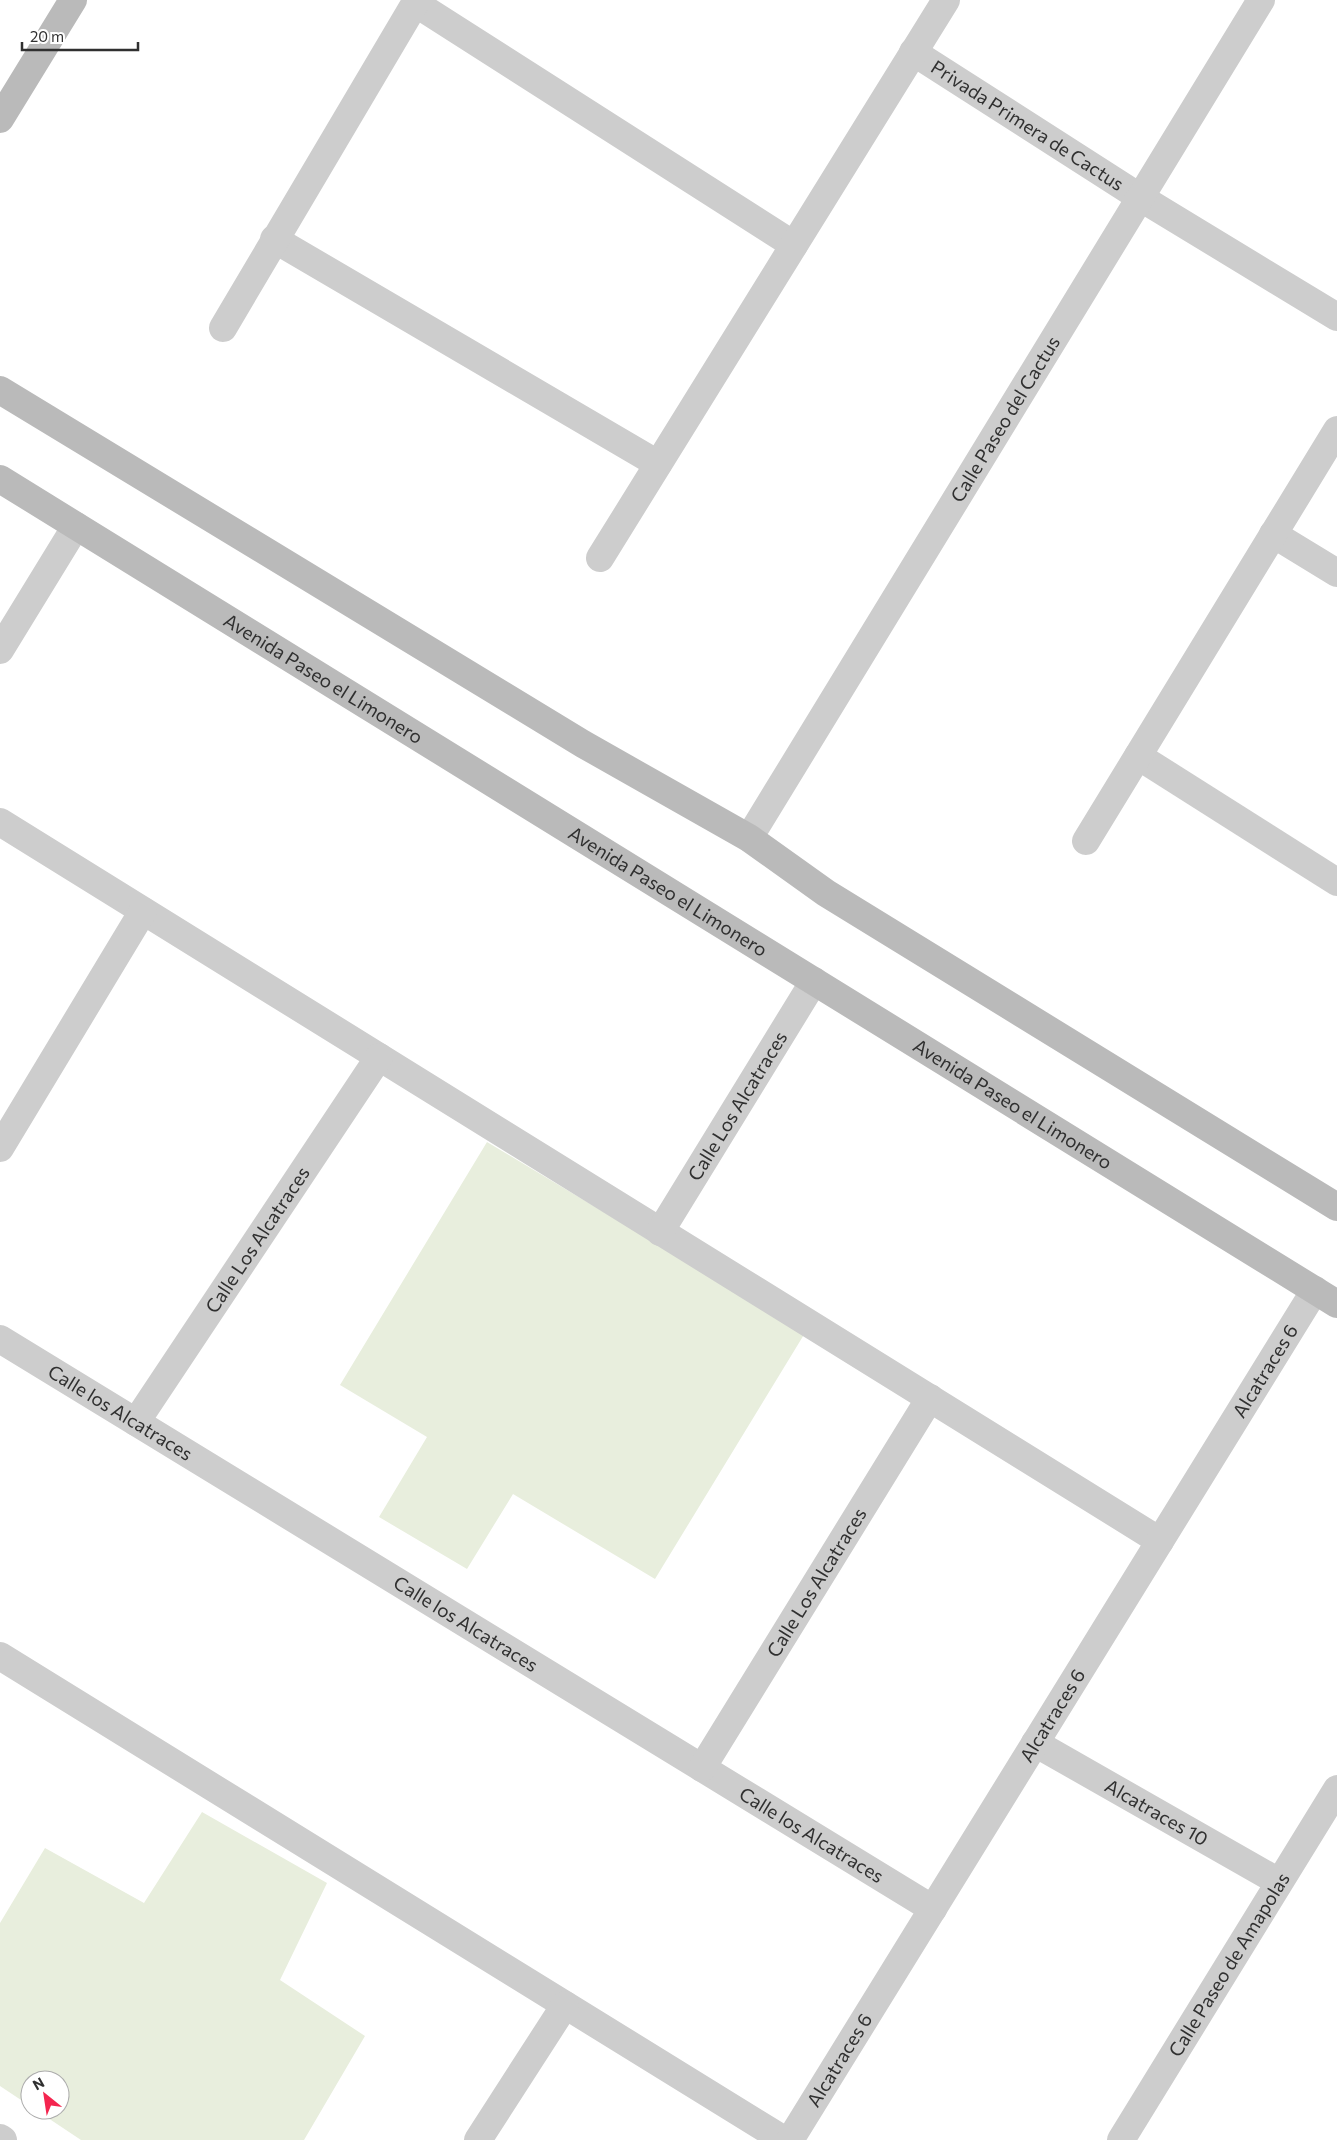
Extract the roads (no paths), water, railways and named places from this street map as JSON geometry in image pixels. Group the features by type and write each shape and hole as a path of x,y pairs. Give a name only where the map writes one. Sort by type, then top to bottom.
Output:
{"street":[{"path":"0,119 73,0"},
{"path":"600,558 946,0"},
{"name":"Calle Paseo del Cactus","path":"748,838 1261,0"},
{"path":"222,328 416,1 794,245"},
{"name":"Privada Primera de Cactus","path":"913,52 1141,198 1337,317"},
{"path":"274,240 658,464"},
{"path":"0,390 583,744 748,838 826,893 1337,1207"},
{"path":"1086,841 1337,430"},
{"name":"Avenida Paseo el Limonero","path":"0,479 1326,1297"},
{"path":"0,650 76,526"},
{"path":"1273,534 1337,574"},
{"path":"1138,756 1337,882"},
{"path":"0,822 1160,1541"},
{"path":"0,1148 143,911"},
{"name":"Calle Los Alcatraces","path":"660,1232 814,981"},
{"name":"Calle Los Alcatraces","path":"136,1422 379,1056"},
{"name":"Alcatraces 6","path":"790,2140 1160,1541 1326,1297"},
{"name":"Calle los Alcatraces","path":"0,1339 933,1909"},
{"name":"Calle Los Alcatraces","path":"702,1768 930,1398"},
{"path":"2,1661 784,2140"},
{"name":"Alcatraces 10","path":"1035,1743 1279,1882"},
{"name":"Calle Paseo de Amapolas","path":"1121,2140 1337,1789"},
{"path":"478,2140 565,2005"}]}
